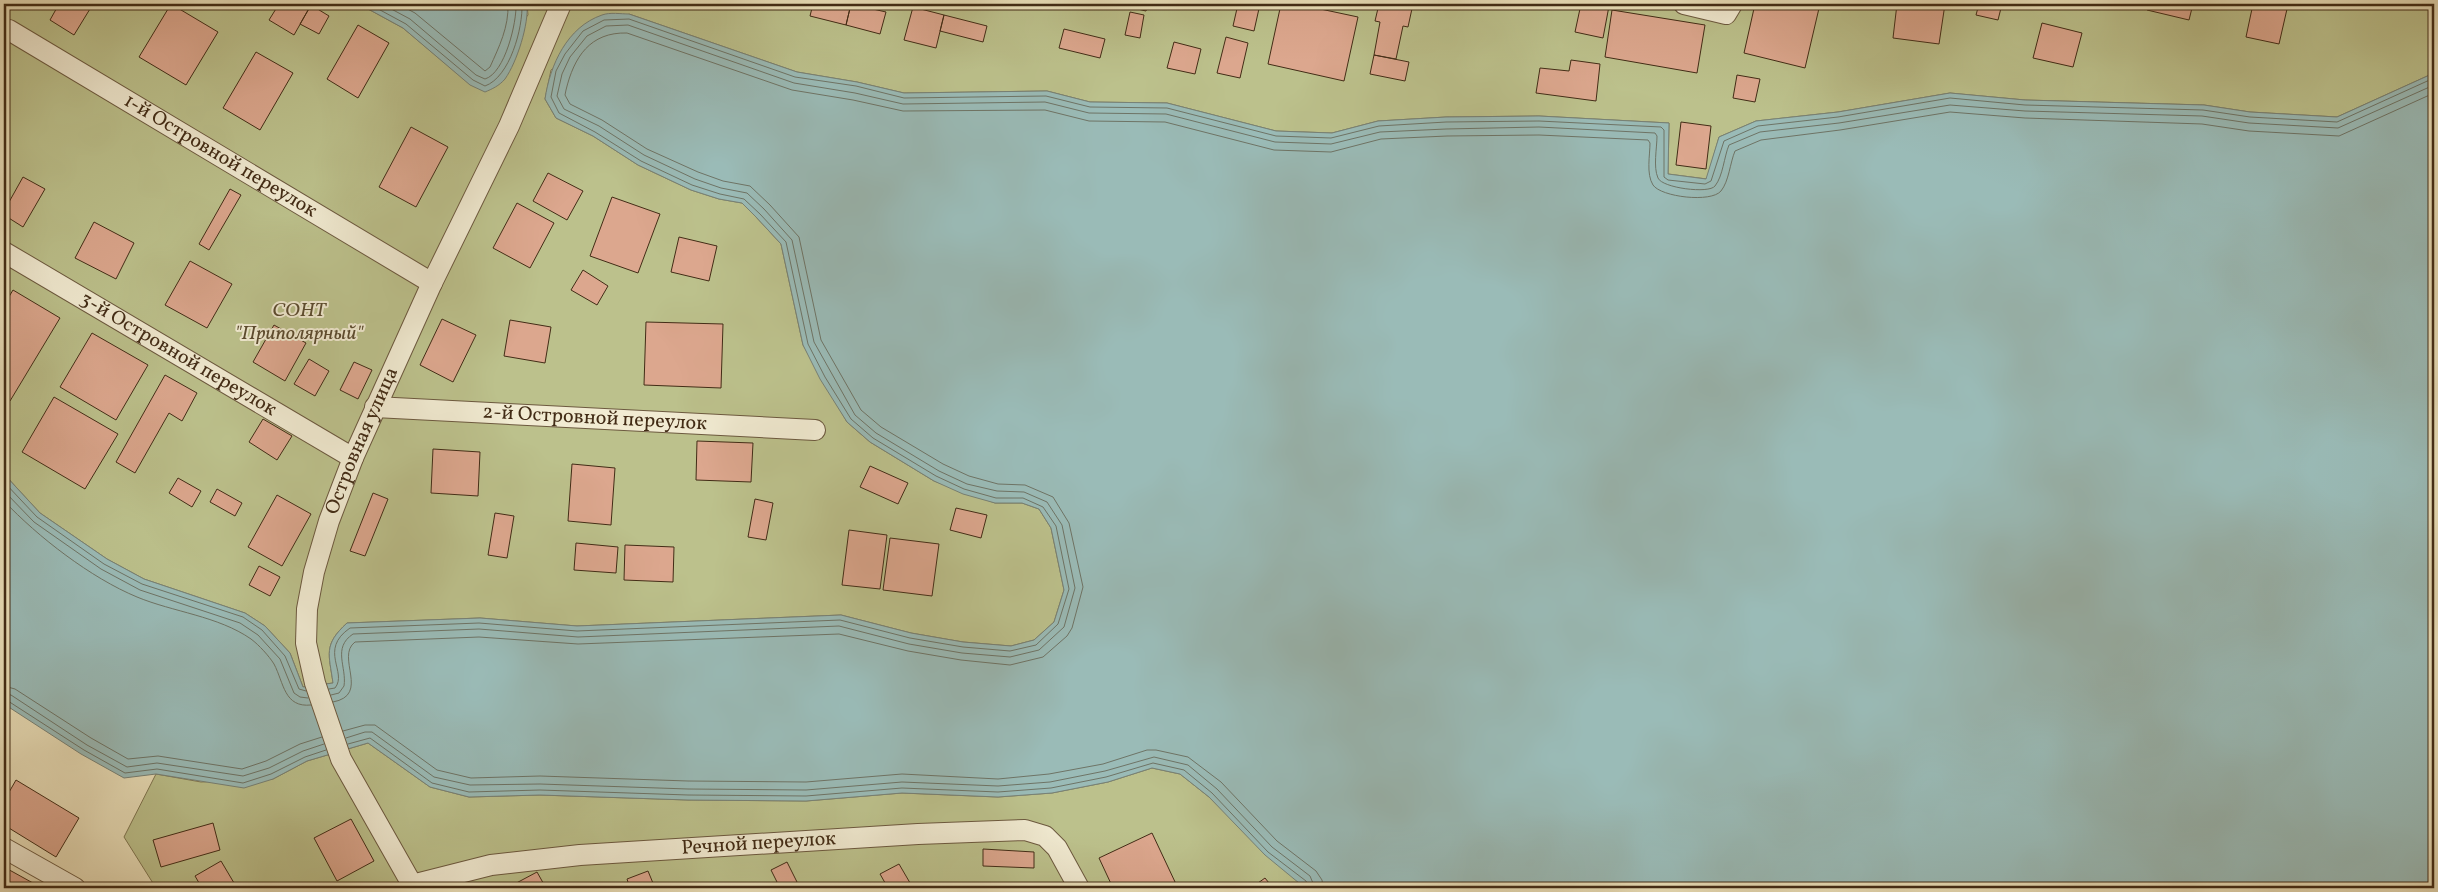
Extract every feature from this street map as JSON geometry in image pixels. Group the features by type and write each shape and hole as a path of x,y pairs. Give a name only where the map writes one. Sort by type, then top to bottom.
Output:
{"lane":[{"name":"Островная улица","path":"413,886 342,759 316,683 306,643 307,610 314,572 327,529 353,458 432,283 509,126 561,4"},
{"path":"1684,4 1726,14 1732,4"},
{"name":"1-й Островной переулок","path":"9,30 432,283"},
{"name":"3-й Островной переулок","path":"4,252 353,458"},
{"name":"2-й Островной переулок","path":"375,407 814,430"},
{"name":"Речной переулок","path":"413,886 491,865 580,856 918,834 1026,830 1045,836 1057,848 1079,888"},
{"path":"4,848 75,888"}],"green space":[{"name":"СОНТ \"Приполярный\"","path":"4,4 359,4 403,28 470,84 528,15 527,4 2434,4 2434,73 2337,117 2250,112 2204,105 2025,100 1950,93 1838,112 1756,121 1719,137 1707,179 1668,174 1669,123 1539,116 1446,117 1378,121 1332,133 1276,131 1167,103 1090,102 1047,91 904,93 857,82 797,72 629,14 551,70 545,99 556,118 593,136 638,165 691,190 719,199 742,203 756,217 781,244 803,345 847,422 870,442 934,481 995,503 1022,503 1039,509 1051,528 1064,590 1054,622 1034,640 1011,646 963,642 911,633 841,615 577,626 480,618 347,623 334,638 329,650 333,683 303,687 290,653 265,626 245,613 144,579 107,559 40,513 4,474"},
{"path":"368,743 430,787 469,797 540,795 688,800 806,801 902,793 998,797 1052,793 1108,782 1152,768 1180,774 1209,797 1305,888 156,888 124,837 156,774 201,782 273,779 307,761"}],"water":[{"path":"359,4 527,4 527,12 521,43 514,63 500,84 485,92 470,85 403,28"},
{"path":"605,14 629,14 797,72 857,82 904,93 1047,91 1090,102 1167,103 1276,131 1332,133 1378,121 1446,117 1539,116 1669,123 1668,174 1706,179 1719,137 1756,121 1838,112 1950,93 2025,100 2204,105 2250,112 2337,117 2434,73 2434,888 1305,888 1265,855 1209,797 1180,774 1152,768 1108,782 1052,793 998,797 902,793 806,801 688,800 540,795 469,797 430,787 368,743 307,761 273,779 244,788 156,774 124,778 81,754 4,704 4,474 40,513 107,559 144,579 245,613 265,626 290,653 303,687 333,683 329,650 334,638 347,623 480,618 577,626 841,615 911,633 963,642 1011,646 1034,640 1054,622 1064,590 1051,528 1039,509 1022,503 995,503 963,494 934,481 870,442 847,422 820,379 803,345 781,244 756,217 742,203 719,199 691,190 638,165 593,136 556,118 545,99 551,73 562,49 579,28 590,21"}],"building":[{"path":"59,4 93,4 74,35 50,20"},
{"path":"171,4 218,32 186,85 139,57"},
{"path":"279,4 311,5 294,35 269,20"},
{"path":"813,4 851,4 846,25 810,16"},
{"path":"851,4 886,12 880,34 846,25"},
{"path":"1116,4 1148,4 1146,11"},
{"path":"1238,4 1260,4 1254,31 1233,26"},
{"path":"1281,4 1297,4 1358,17 1344,81 1268,64"},
{"path":"1379,4 1413,4 1408,27 1403,26 1396,59 1374,55 1380,22 1375,21"},
{"path":"1581,4 1609,6 1603,38 1575,32"},
{"path":"1755,4 1820,4 1805,68 1744,53"},
{"path":"1897,4 1945,4 1939,44 1893,38"},
{"path":"1979,4 2002,4 1998,20 1976,15"},
{"path":"2149,4 2193,4 2189,20 2147,10"},
{"path":"2253,4 2287,9 2279,44 2246,37"},
{"path":"311,5 329,16 319,34 300,24"},
{"path":"913,7 944,15 936,48 904,40"},
{"path":"1612,10 1705,25 1697,73 1605,57"},
{"path":"1130,12 1144,15 1140,38 1125,35"},
{"path":"944,15 987,26 983,42 940,31"},
{"path":"2042,23 2082,33 2073,67 2033,58"},
{"path":"358,25 389,43 358,98 327,79"},
{"path":"1064,29 1105,39 1100,58 1059,48"},
{"path":"1226,37 1248,43 1240,78 1217,73"},
{"path":"1174,42 1201,49 1195,74 1167,68"},
{"path":"256,52 293,73 260,130 223,108"},
{"path":"1374,55 1409,62 1405,81 1370,74"},
{"path":"1571,60 1600,64 1596,101 1536,93 1540,68 1569,71"},
{"path":"1737,75 1760,79 1755,102 1733,98"},
{"path":"1681,122 1711,126 1706,169 1676,165"},
{"path":"411,127 448,147 416,207 379,187"},
{"path":"548,173 583,191 567,220 533,201"},
{"path":"23,177 45,189 23,227 4,215 4,211"},
{"path":"230,189 241,195 209,250 199,244"},
{"path":"612,197 660,214 638,273 590,256"},
{"path":"517,203 554,223 530,268 493,248"},
{"path":"94,222 134,243 116,279 75,258"},
{"path":"679,237 717,246 709,281 671,272"},
{"path":"190,261 232,284 207,328 165,305"},
{"path":"583,270 608,286 597,305 571,290"},
{"path":"13,290 60,318 10,401 4,397 4,305"},
{"path":"442,319 476,335 453,382 420,365"},
{"path":"510,320 551,327 545,363 504,356"},
{"path":"646,322 723,324 721,388 644,385"},
{"path":"274,325 306,343 285,381 253,362"},
{"path":"92,333 148,365 116,420 60,387"},
{"path":"309,359 329,371 315,396 294,384"},
{"path":"354,362 372,370 358,399 340,390"},
{"path":"165,375 197,393 182,421 169,413 135,473 116,462"},
{"path":"54,397 118,434 85,489 22,452"},
{"path":"263,419 292,436 277,460 249,442"},
{"path":"697,441 753,443 751,482 696,480"},
{"path":"433,449 480,452 478,496 431,493"},
{"path":"572,464 615,468 611,525 568,521"},
{"path":"870,466 908,483 898,504 860,487"},
{"path":"178,478 201,491 192,507 169,493"},
{"path":"217,489 242,503 235,516 210,502"},
{"path":"373,493 388,499 365,556 350,551"},
{"path":"277,495 311,514 282,566 248,547"},
{"path":"755,499 773,503 766,540 748,537"},
{"path":"956,508 987,515 981,538 950,530"},
{"path":"495,513 514,516 507,558 488,555"},
{"path":"849,530 887,535 880,589 842,585"},
{"path":"890,538 939,544 932,596 883,590"},
{"path":"576,543 618,547 616,573 574,570"},
{"path":"625,545 674,547 673,582 624,580"},
{"path":"259,566 280,577 270,596 249,585"},
{"path":"16,780 79,818 56,857 4,825 4,791 8,794"},
{"path":"351,819 374,861 337,881 314,838"},
{"path":"213,823 220,850 161,867 153,840"},
{"path":"1152,833 1176,884 1168,888 1113,888 1099,858"},
{"path":"983,849 1034,852 1034,868 983,866"},
{"path":"221,861 237,888 202,888 195,876"},
{"path":"787,862 800,888 780,888 771,870"},
{"path":"899,864 913,888 888,888 880,874"},
{"path":"4,867 42,888 4,888"},
{"path":"648,871 655,888 630,888 627,879"},
{"path":"537,872 546,888 507,888"},
{"path":"1265,878 1273,888 1251,888"}]}
